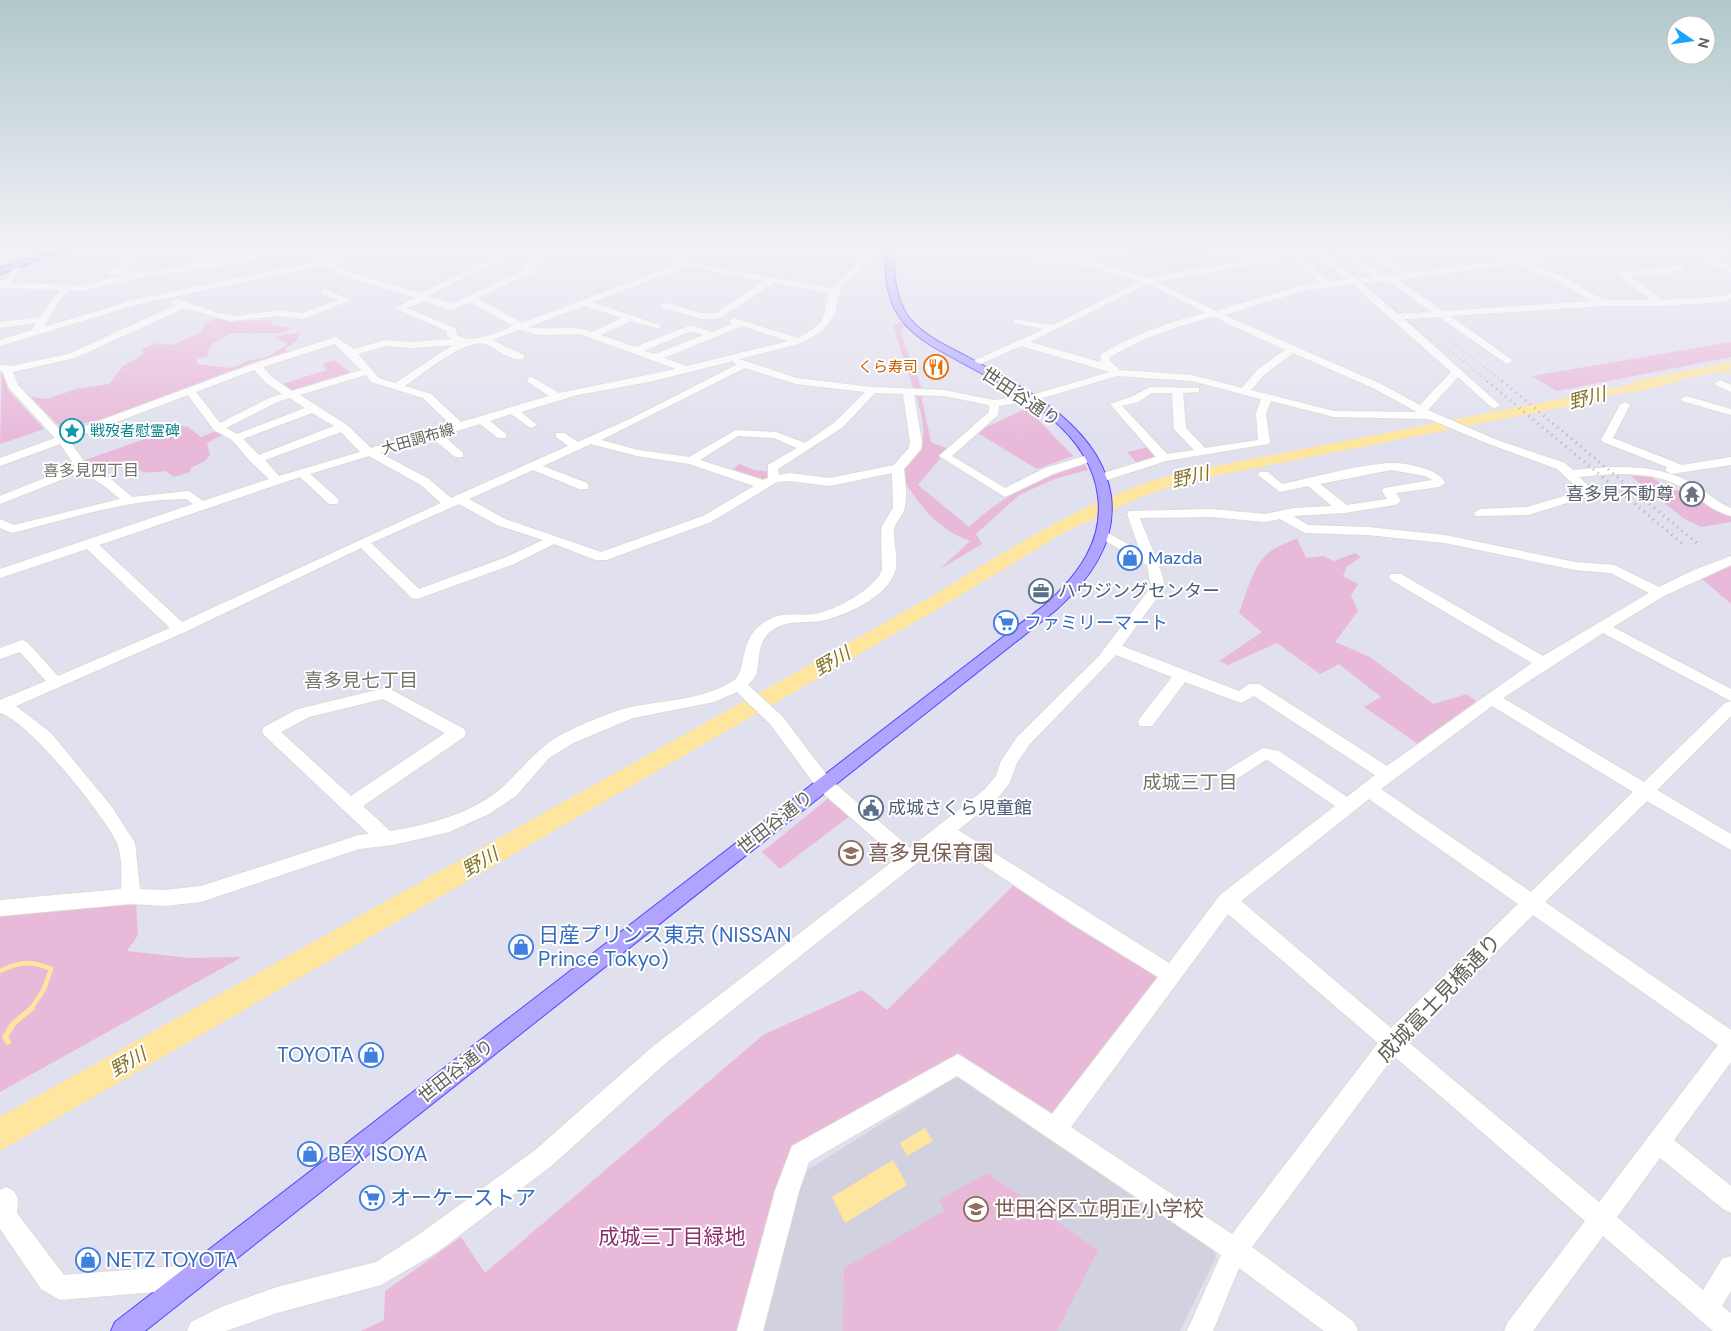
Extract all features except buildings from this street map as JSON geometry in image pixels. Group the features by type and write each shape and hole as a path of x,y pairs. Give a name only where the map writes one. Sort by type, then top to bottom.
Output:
{"main road":[{"name":"世田谷通り","path":"124,1331 1068,592 1085,572 1104,529 1102,482 1092,458 1064,425 1030,399 932,342 907,321 903,312"}],"street":[{"path":"35,334 41,320 47,312"},
{"path":"0,343 105,312"},
{"path":"130,501 106,482 82,467 62,439 13,386 4,369 66,358 168,312"},
{"path":"210,312 235,319 284,313 296,313 303,316 313,312"},
{"path":"409,312 452,330 452,336 463,343"},
{"path":"495,312 519,326 540,332 581,331 657,357 685,369"},
{"path":"352,354 386,343 412,345 463,343 484,340 555,312"},
{"path":"613,312 657,326"},
{"path":"688,312 702,316 718,316 799,341"},
{"path":"718,316 724,312"},
{"name":"大田調布線","path":"0,574 277,480 483,421 575,392 649,379 799,341 815,332 827,320 831,312"},
{"path":"972,364 1022,343 1084,312"},
{"path":"1212,312 1377,386 1428,414 1472,433 1561,466 1589,492 1528,510 1480,513"},
{"path":"1113,371 1104,361 1105,356 1112,351 1177,322 1222,312"},
{"path":"1391,312 1495,405"},
{"path":"1438,312 1507,361"},
{"path":"1397,317 1469,312"},
{"path":"593,335 631,318"},
{"path":"0,325 41,320"},
{"path":"1016,320 1054,328"},
{"path":"657,357 742,323"},
{"path":"637,350 690,328 713,335"},
{"path":"0,462 256,366 336,340 369,371 375,380 399,385 427,396 460,427"},
{"path":"484,340 520,357"},
{"path":"399,385 463,343"},
{"path":"1022,343 1113,371 1192,378 1334,414 1428,414"},
{"path":"1244,392 1261,372 1293,349"},
{"path":"725,360 745,364 796,381 872,390 944,393 994,403 1030,399 1113,371"},
{"path":"130,896 131,878 126,843 106,812 44,737 2,706 180,629 363,542 636,420 745,364"},
{"path":"256,366 269,380 343,427 362,448 373,452 456,502 501,522 526,529 601,557 707,519 770,482 789,477 830,482 898,468 915,450 917,433 908,392"},
{"path":"218,428 274,400 369,371"},
{"path":"1428,414 1442,390 1457,371"},
{"path":"532,380 557,398"},
{"path":"1720,383 1731,389"},
{"path":"1177,389 1180,429 1203,452"},
{"path":"770,482 772,468 838,428 860,408 872,390"},
{"path":"1164,458 1115,404 1134,400 1150,390 1195,390"},
{"path":"190,391 218,428 236,438 255,460 277,480"},
{"path":"1102,482 1164,458 1264,442 1261,413 1267,398"},
{"path":"1686,398 1731,412"},
{"path":"994,403 994,413 945,456 1005,493 1048,471 1092,458"},
{"path":"1625,405 1607,440 1679,468"},
{"path":"236,438 314,408"},
{"path":"514,411 531,425"},
{"path":"483,421 502,436"},
{"path":"255,460 343,427"},
{"path":"690,461 736,432 776,435 806,447"},
{"path":"435,434 459,455"},
{"path":"560,435 576,446"},
{"path":"588,440 637,453 690,461 770,482"},
{"path":"1664,476 1665,472 1679,468 1731,461"},
{"path":"532,466 583,486"},
{"path":"200,1331 221,1320 277,1300 381,1273 407,1258 542,1159 652,1061 990,795 1002,780 1009,762 1023,741 1104,660 1158,587 1154,566 1133,514 1211,513 1265,518 1281,514 1344,509 1395,501 1388,491 1439,483 1438,479 1429,473 1391,466 1280,488 1264,475"},
{"path":"0,500 82,467"},
{"path":"0,908 130,896 164,898 201,894 359,842 449,825 484,809 510,791 543,754 567,739 608,721 642,710 714,697 742,687 749,673 749,654 762,630 785,619 817,618 835,611 859,599 886,577 889,569 888,526 897,514 900,497 898,468"},
{"path":"1571,474 1635,472 1664,476 1686,485 1713,506 1731,512"},
{"path":"302,473 333,501"},
{"path":"1310,482 1344,509"},
{"path":"0,523 12,528 130,501 188,495 202,506"},
{"path":"1281,514 1305,529 1366,531 1427,537 1575,566 1614,569 1659,593"},
{"path":"1104,529 1151,562"},
{"path":"363,542 417,595 509,561 552,540"},
{"path":"90,544 180,629"},
{"path":"1056,1128 1170,974 1227,901 1387,775 1491,698 1543,663 1659,593 1698,573 1731,560"},
{"path":"1396,577 1543,663"},
{"path":"1602,627 1731,696"},
{"path":"0,654 22,645 55,682"},
{"path":"1113,648 1241,698 1254,688 1387,775"},
{"path":"1146,722 1182,675"},
{"path":"742,687 772,717 824,784 909,858"},
{"path":"351,805 458,733 385,693 304,713 270,730 351,805 387,838"},
{"path":"1491,698 1731,843"},
{"name":"成城富士見橋通り","path":"1200,1331 1235,1250 1392,1041 1731,707"},
{"path":"1233,775 1263,754 1273,754 1348,806"},
{"path":"1369,790 1731,1044 1517,1331"},
{"path":"945,830 1079,918 1170,974"},
{"path":"1227,901 1731,1330"},
{"path":"750,1331 787,1191 800,1154 958,1064 1235,1250 1345,1331"},
{"path":"1658,1142 1731,1200"},
{"path":"6,1199 5,1216 50,1280 60,1288 191,1277"},
{"path":"1706,1309 1731,1268"}],"shaded area":[{"name":"世田谷区立明正小学校","path":"961,1077 1213,1245 1216,1257 1180,1331 757,1331 801,1174 954,1078"}],"green space":[{"path":"219,317 239,321 271,320 272,325 292,328 282,333 232,333 212,344 209,348 208,356 197,359 197,364 228,368 240,365 246,361 267,357 287,345 286,342 276,338 282,335 300,333 296,341 284,350 294,352 98,421 60,427 31,397 47,399 76,389 109,384 123,366 144,354 140,350 157,343 172,345 202,332 205,324"},
{"path":"903,320 908,327 903,328 901,335 922,389 914,390 893,326"},
{"path":"1731,342 1731,357 1557,391 1532,376"},
{"path":"334,360 352,374 292,393 282,384 327,370 322,364"},
{"path":"2,369 8,390 44,429 0,444"},
{"path":"916,393 923,393 922,400 931,442 948,449 918,485 969,527 1008,497 1038,481 1084,463 1088,470 1057,478 1019,495 976,534 982,544 940,569 970,541 948,530 931,516 923,508 902,478 901,475 917,453 923,438 923,423"},
{"path":"1027,408 1073,456 1037,469 976,432"},
{"path":"182,426 188,427 201,437 216,431 222,435 207,443 210,455 205,461 191,468 190,472 174,477 165,471 142,472 136,468 137,465 112,469 107,465 96,469 87,465 85,460"},
{"path":"1149,447 1157,458 1137,463 1127,452"},
{"path":"739,464 754,470 773,472 774,477 763,483 731,471"},
{"path":"1631,476 1652,477 1668,489 1686,492 1714,510 1731,514 1731,522 1701,527 1683,518"},
{"path":"1297,538 1306,558 1323,556 1334,561 1355,553 1361,557 1347,566 1343,576 1358,584 1351,595 1358,611 1335,642 1370,657 1433,704 1467,694 1481,705 1424,748 1364,707 1381,697 1339,664 1320,674 1277,643 1228,665 1219,661 1262,632 1239,613 1247,589 1258,565 1268,553 1278,546"},
{"path":"1731,566 1731,604 1701,578"},
{"path":"831,796 850,816 780,869 762,852"},
{"name":"成城三丁目緑地","path":"1017,882 1159,975 1055,1118 960,1058 793,1150 743,1331 361,1331 384,1320 385,1291 461,1237 485,1273 763,1035 862,990 887,1010"},
{"path":"136,901 138,935 127,951 189,958 242,957 0,1092 0,915"},
{"path":"987,1173 1098,1250 1057,1331 843,1331 844,1268 944,1211 939,1200"}],"water":[{"path":"1731,362 1731,367 1724,369 1731,370 1731,373 1718,372 1679,380 1645,390 1603,396 1590,403 1566,404 1553,408 1549,405 1558,404 1551,401 1583,397 1639,380"},
{"path":"925,1128 933,1141 907,1156 900,1143"},
{"path":"893,1160 907,1185 845,1223 832,1197"}],"waterway":[{"name":"野川","path":"0,1135 941,599 1055,530 1135,493 1180,478 1393,438 1580,400"},
{"path":"0,971 26,963 38,964 51,969 44,989 31,1009"},
{"path":"8,1042 5,1037 13,1024 31,1009"}],"railway":[{"path":"1399,312 1450,355"},
{"path":"1414,312 1503,382"},
{"path":"1446,347 1488,382"},
{"path":"1487,381 1683,544"},
{"path":"1502,381 1699,545"}],"place":[{"name":"くら寿司","path":"936,367"},
{"name":"戦歿者慰霊碑","path":"72,431"},
{"name":"喜多見不動尊","path":"1692,494"},
{"name":"Mazda","path":"1130,558"},
{"name":"ハウジングセンター","path":"1041,591"},
{"name":"ファミリーマート","path":"1006,623"},
{"name":"成城さくら児童館","path":"871,808"},
{"name":"喜多見保育園","path":"851,853"},
{"name":"日産プリンス東京 (NISSAN Prince Tokyo)","path":"521,947"},
{"name":"TOYOTA","path":"371,1055"},
{"name":"BEX ISOYA","path":"310,1154"},
{"name":"オーケーストア","path":"372,1198"},
{"name":"世田谷区立明正小学校","path":"976,1209"},
{"name":"NETZ TOYOTA","path":"88,1260"}],"district":[{"name":"喜多見四丁目","path":"91,470"},
{"name":"喜多見七丁目","path":"361,680"},
{"name":"成城三丁目","path":"1190,782"}]}
